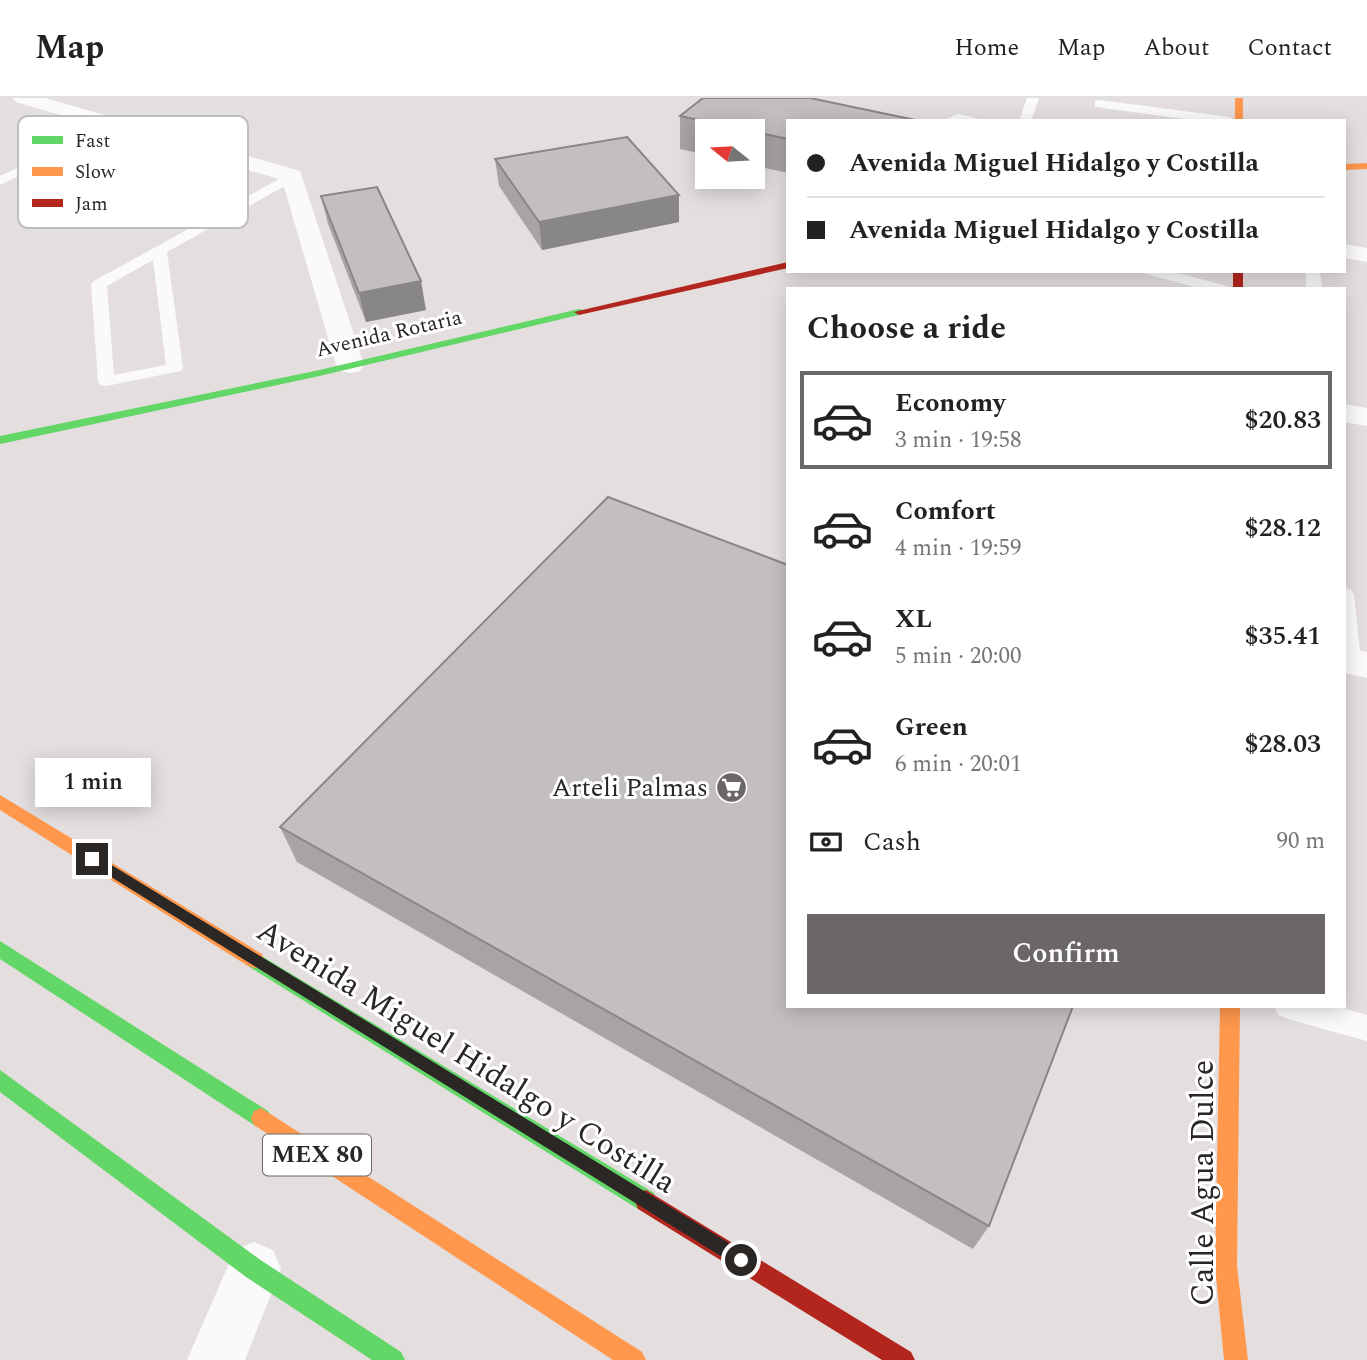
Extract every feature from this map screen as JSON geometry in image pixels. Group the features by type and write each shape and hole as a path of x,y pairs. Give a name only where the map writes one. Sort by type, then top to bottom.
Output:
{"main road":[{"path":"1239,98 1239,119"},
{"path":"1346,167 1367,166"},
{"name":"Avenida Rotaria","path":"0,440 351,365 786,265"},
{"name":"Avenida Miguel Hidalgo y Costilla","path":"0,802 903,1360"},
{"name":"MEX 80","path":"0,949 634,1360"},
{"name":"Calle Agua Dulce","path":"1230,1008 1226,1266 1236,1360"},
{"path":"0,1080 254,1269 393,1360"}],"street":[{"path":"23,98 85,116"},
{"path":"248,163 292,176 351,365"},
{"path":"1346,251 1367,255"},
{"path":"1346,413 1367,417"},
{"path":"216,1360 254,1269"}],"lane":[{"path":"1026,119 1033,98"},
{"path":"1099,104 1165,116 1204,119"},
{"path":"0,181 18,172"},
{"path":"248,200 292,176"},
{"path":"159,250 175,368 106,381 99,284 159,250 199,228"},
{"path":"1159,273 1214,287"},
{"path":"1346,609 1354,662"},
{"path":"1295,1008 1367,1028"}],"building":[{"path":"703,98 810,98 910,119 786,119 786,139 765,134 765,119 695,119 680,116"},
{"path":"627,137 679,195 539,222 495,159"},
{"path":"377,187 421,281 359,293 321,196"},
{"path":"608,497 786,564 786,1008 1072,1008 989,1226 280,827"}],"traffic: fast":[{"path":"0,440 315,374 579,312"},
{"path":"0,949 261,1118"},
{"path":"255,960 646,1201"},
{"path":"0,1080 254,1269 393,1360"}],"traffic: slow":[{"path":"1239,98 1239,119"},
{"path":"1346,167 1367,166"},
{"path":"0,802 255,960"},
{"path":"1230,1008 1226,1266 1236,1360"},
{"path":"261,1118 634,1360"}],"traffic: jam":[{"path":"579,312 786,265"},
{"path":"1238,273 1238,287"},
{"path":"646,1201 903,1360"}],"place":[{"name":"Arteli Palmas","path":"731,788"}],"route":[{"path":"92,859 741,1260"}]}
